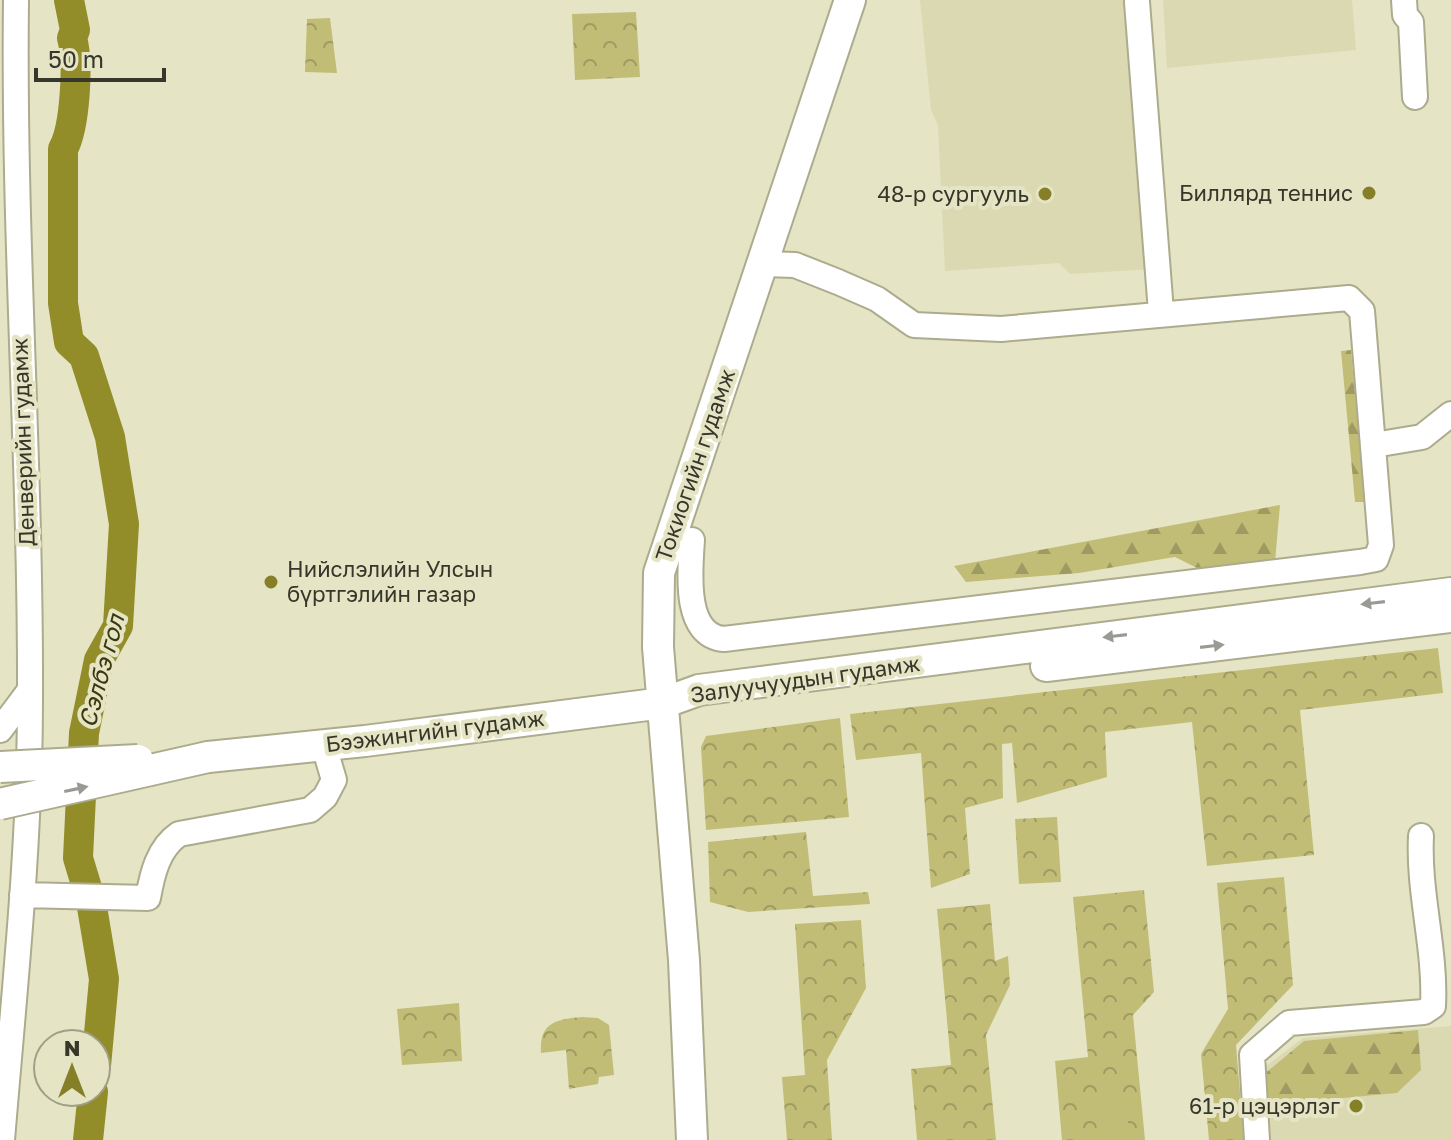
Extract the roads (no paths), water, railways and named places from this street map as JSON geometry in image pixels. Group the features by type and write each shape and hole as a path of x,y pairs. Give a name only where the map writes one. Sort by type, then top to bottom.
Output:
{"main road":[{"name":"Токиогийн гудамж","path":"692,1140 684,960 656,595 666,546 764,264 850,0"},
{"name":"Залуучуудын гудамж","path":"663,703 699,690 1451,593"},
{"name":"Залуучуудын гудамж","path":"663,703 700,708 1451,617"},
{"name":"Бээжингийн гудамж","path":"0,767 208,757 324,746 663,703"},
{"name":"Бээжингийн гудамж","path":"0,804 208,757"}],"street":[{"name":"Денверийн гудамж","path":"2,1140 32,895 27,821 30,690 16,211 16,0"},
{"path":"1404,0 1405,15 1411,22 1415,97"},
{"path":"1137,2 1161,312"},
{"path":"666,546 692,540 689,588 702,630 712,638 724,639 1360,562 1376,559 1381,545 1362,311 1355,301 1343,296 1001,329 914,325 877,299 838,282 795,265 764,264"},
{"path":"1374,445 1422,437 1451,414"},
{"path":"0,730 30,690"},
{"path":"32,895 148,898 160,857 168,841 179,834 310,810 319,805 334,780 324,746"},
{"path":"1257,1140 1252,1055 1289,1023 1411,1014 1424,1012 1433,1006 1429,932 1420,862 1421,836"}],"waterway":[{"name":"Сэлбэ гол","path":"69,0 75,30 72,38 75,78 73,111 63,149 63,303 69,342 84,356 110,437 124,524 118,626 99,660 84,733 78,858 91,901 104,979 99,1028"},
{"name":"Сэлбэ гол","path":"88,1140 91,1108"}],"place":[{"name":"Биллярд теннис","path":"1369,193"},
{"name":"48-р сургууль","path":"1045,194"},
{"name":"Нийслэлийн Улсын бүртгэлийн газар","path":"271,582"},
{"name":"61-р цэцэрлэг","path":"1356,1106"}]}
